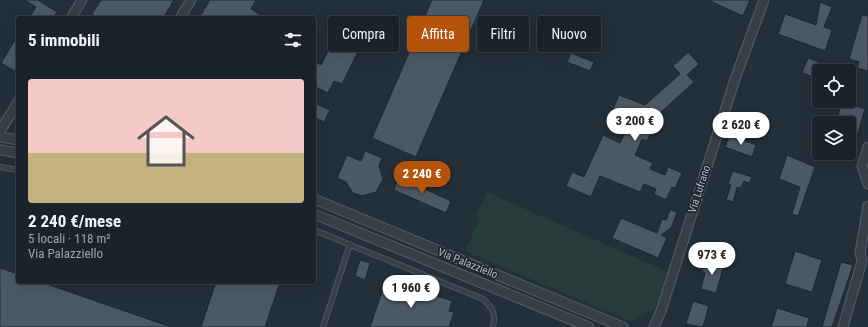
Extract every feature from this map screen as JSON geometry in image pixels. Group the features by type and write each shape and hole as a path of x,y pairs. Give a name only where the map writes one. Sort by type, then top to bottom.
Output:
{"street":[{"path":"73,16 82,0"},
{"path":"181,16 191,0"},
{"name":"Via Lufrano","path":"654,327 661,311 734,79 764,0"},
{"path":"0,130 16,105"},
{"path":"0,137 16,140"},
{"path":"868,147 862,166 868,184"},
{"path":"0,150 16,153"},
{"name":"Via Palazziello","path":"316,200 622,327"},
{"path":"844,327 862,261 860,253 868,206"},
{"name":"Via Palazziello","path":"316,215 589,327"},
{"name":"Via Lufrano","path":"660,327 661,311"}],"lane":[{"path":"0,167 16,170"},
{"path":"316,231 484,299 492,307 495,314 493,327"},
{"path":"323,327 350,244"}],"green space":[{"path":"487,192 668,272 655,309 631,321 465,251 479,220 475,217"}],"building":[{"path":"25,0 38,0 57,12 54,16 30,16 36,7"},
{"path":"101,0 174,0 164,16 96,16 92,14"},
{"path":"210,0 256,0 251,9 262,16 200,16"},
{"path":"432,0 484,0 469,35 469,16 425,16"},
{"path":"708,0 750,0 743,16"},
{"path":"820,2 832,7 824,27 832,30 825,51 778,34 785,14 816,25"},
{"path":"862,15 868,16 868,71 857,68 859,62 849,59"},
{"path":"16,38 16,72 1,63"},
{"path":"328,51 358,52 342,84 334,81 328,93 316,87 317,63 321,65"},
{"path":"409,52 461,52 416,157 372,138"},
{"path":"688,52 699,64 687,75 694,82 659,114 647,141 642,139 635,155 653,163 650,169 665,175 668,167 682,173 675,188 672,187 666,200 654,194 656,189 644,184 640,192 600,176 591,197 566,186 572,172 584,177 603,135 620,143 626,131 608,121 619,95 645,105 680,74 673,66"},
{"path":"571,53 594,62 590,71 567,62"},
{"path":"808,58 824,64 812,64 812,77 802,73"},
{"path":"316,104 330,110 324,122 316,118"},
{"path":"856,106 865,109 856,140 856,116 838,116 840,108 856,108"},
{"path":"730,135 756,145 752,157 725,147"},
{"path":"365,151 382,158 379,166 383,179 376,192 362,196 353,193 346,182 337,178 347,155 361,161"},
{"path":"787,155 815,167 798,216 792,214 800,187 779,179"},
{"path":"733,171 752,177 749,183 744,181 741,188 737,187 733,202 726,200 731,185 728,184"},
{"path":"398,177 451,201 446,213 394,190"},
{"path":"670,210 677,212 671,228 661,235 667,238 658,258 612,238 621,218 657,233 662,219 666,220"},
{"path":"795,251 822,260 812,292 785,284"},
{"path":"705,259 724,265 716,293 701,289 705,273 702,271"},
{"path":"360,260 370,263 365,280 355,276"},
{"path":"841,262 853,265 832,327 822,327"},
{"path":"0,268 16,273 16,284 47,284 171,327 0,327"},
{"path":"393,281 452,301 449,311 454,312 449,327 370,327 383,289 390,291"},
{"path":"215,284 279,284 265,327 201,327"},
{"path":"693,301 709,306 703,327 686,324"},
{"path":"777,308 809,318 807,327 771,327"}]}
